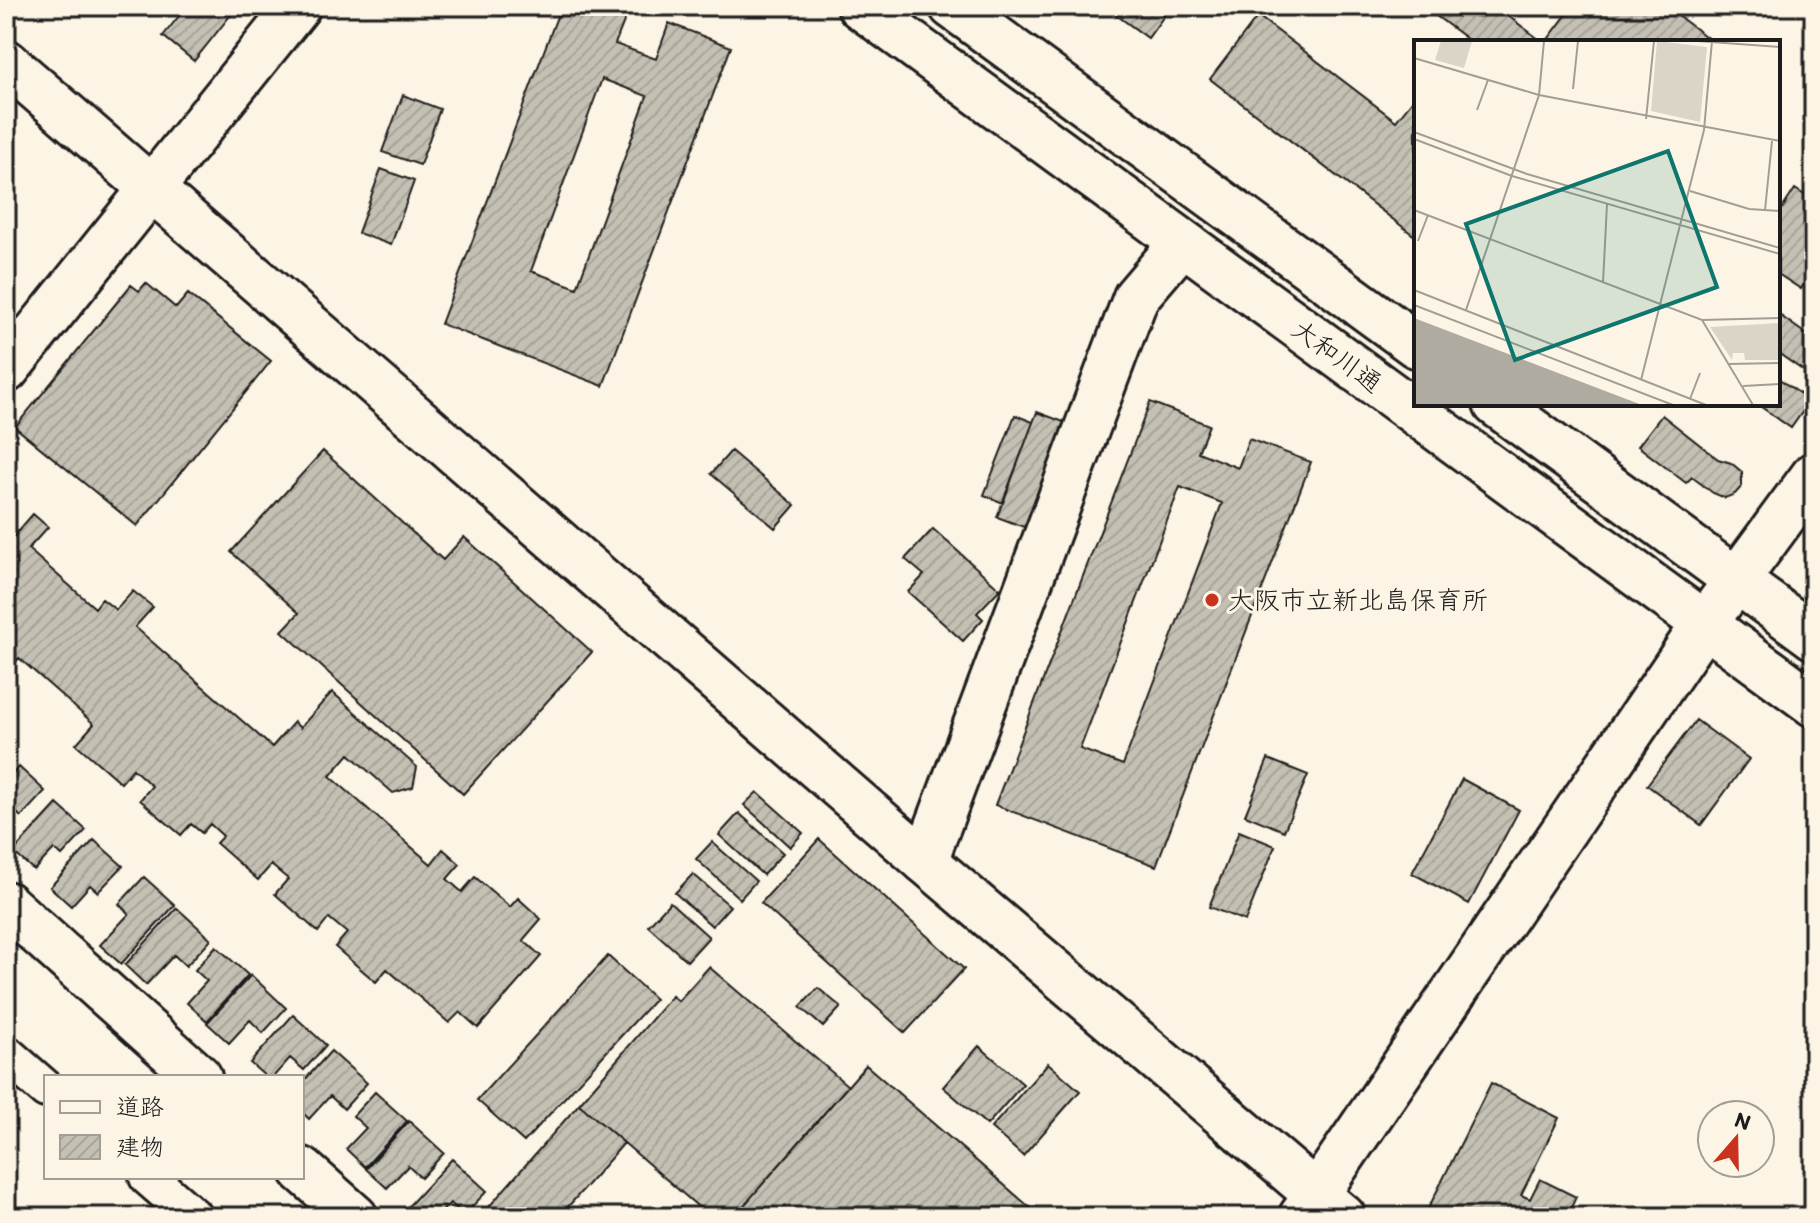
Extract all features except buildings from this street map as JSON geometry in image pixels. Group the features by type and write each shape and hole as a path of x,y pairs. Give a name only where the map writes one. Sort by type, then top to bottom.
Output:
{"street":[{"path":"6,370 298,6"},
{"name":"大和川通","path":"860,6 1814,704"},
{"path":"952,6 1414,344"},
{"path":"6,62 925,861 1320,1209 1705,623 1814,475"},
{"path":"925,861 1136,297 1182,243"},
{"path":"1499,406 1814,637"},
{"path":"6,904 197,1075"},
{"path":"6,1054 44,1087"},
{"path":"304,1172 355,1217"},
{"path":"150,1179 194,1217"}],"place":[{"name":"大阪市立新北島保育所","path":"1212,600"}]}
